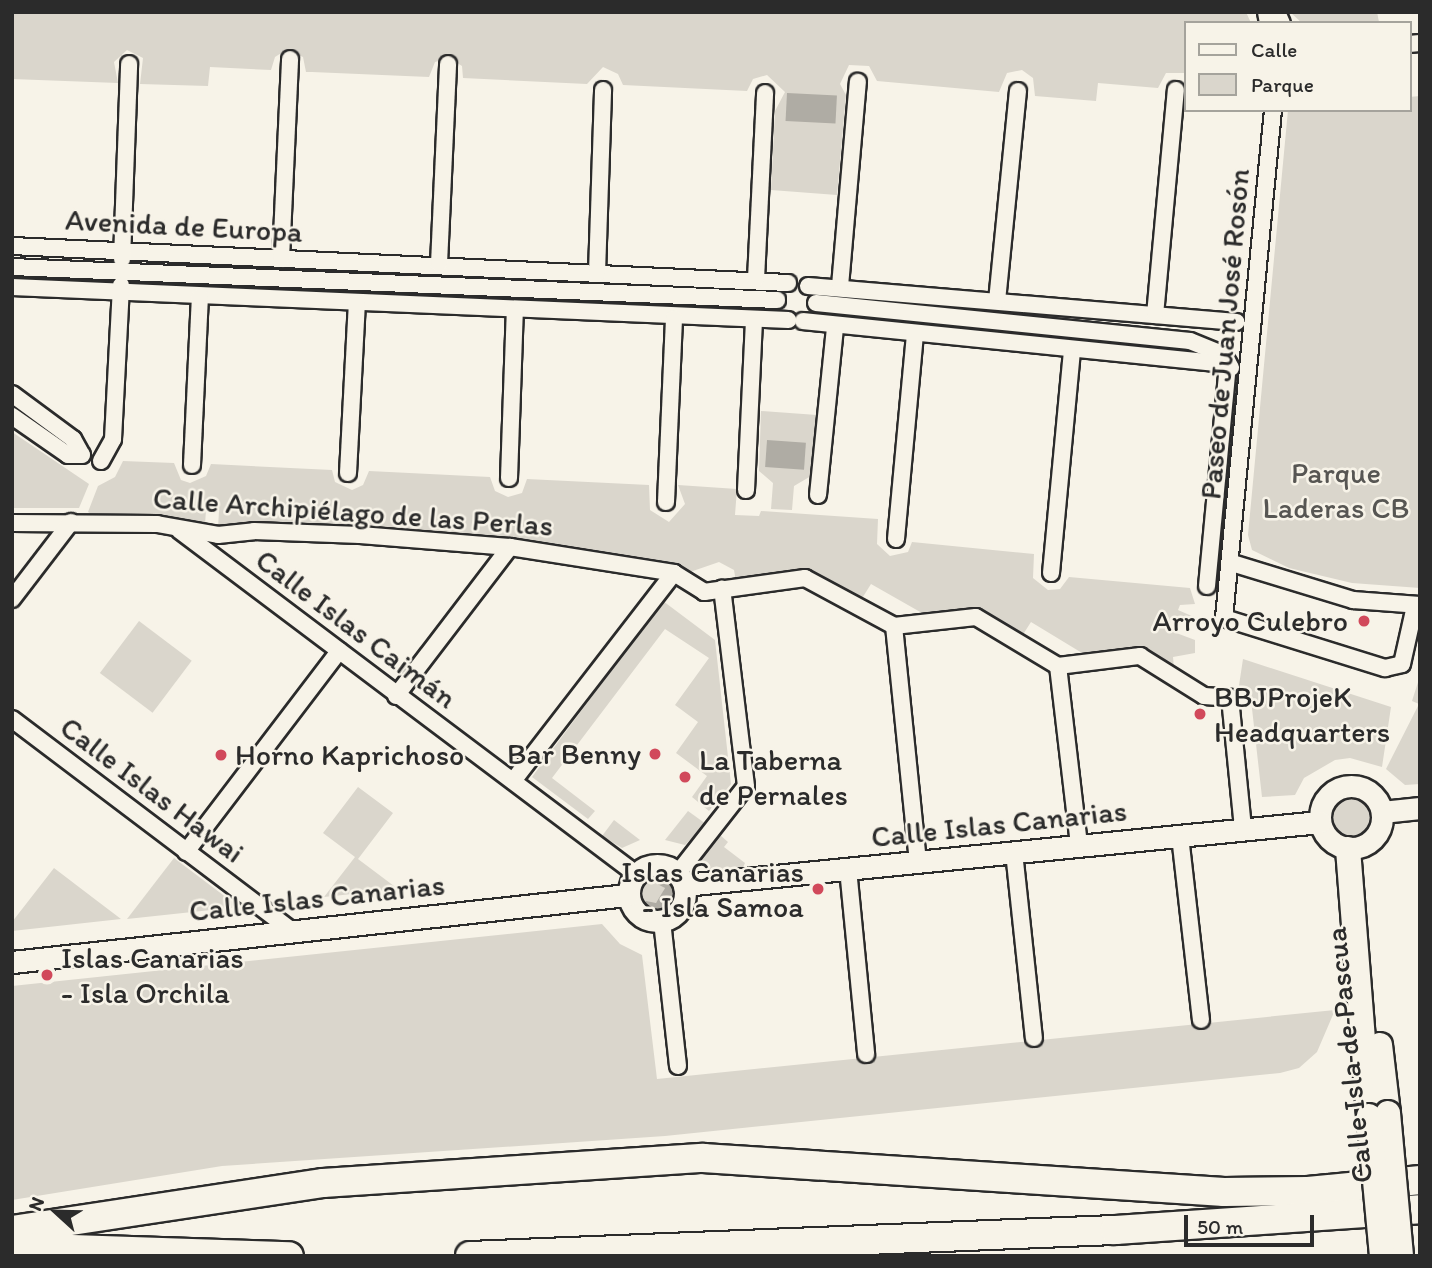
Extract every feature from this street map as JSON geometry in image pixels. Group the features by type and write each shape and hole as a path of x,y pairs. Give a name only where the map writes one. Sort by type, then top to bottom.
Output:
{"highway":[{"path":"12,1230 323,1183 703,1158 1224,1192 1308,1191 1420,1180"},
{"path":"470,1256 1115,1230 1420,1209"},
{"path":"12,1247 289,1256"}],"main road":[{"name":"Calle Isla de Pascua","path":"1354,848 1378,1115 1382,1256"},
{"name":"Calle Isla de Pascua","path":"1378,1115 1401,1256"}],"street":[{"path":"281,259 290,59"},
{"path":"101,461 113,439 129,64"},
{"path":"439,264 448,64"},
{"path":"840,286 858,82"},
{"path":"597,273 603,90"},
{"path":"1155,315 1176,90"},
{"path":"998,301 1018,91"},
{"path":"756,279 765,93"},
{"name":"Paseo de Juan José Rosón","path":"1232,560 1353,600 1418,606 1402,664 1385,668 1224,618 1257,301 1273,112"},
{"name":"Avenida de Europa","path":"12,246 756,279 808,286"},
{"path":"353,261 369,284"},
{"name":"Avenida de Europa","path":"12,267 497,291 777,300"},
{"path":"497,291 513,269"},
{"path":"665,275 682,297"},
{"name":"Avenida de Europa","path":"266,278 287,300"},
{"path":"788,284 777,300 795,320"},
{"path":"816,303 808,286 902,291 1155,315 1232,326"},
{"path":"12,288 674,318 795,320 835,327 1072,351 1227,362"},
{"path":"436,307 453,288"},
{"path":"902,291 922,314"},
{"path":"583,293 601,314"},
{"path":"192,465 200,296"},
{"path":"795,320 816,303 1198,342 1207,341 1232,326 1257,301"},
{"path":"348,473 357,303"},
{"path":"1047,326 1078,308"},
{"path":"509,478 515,310"},
{"path":"666,502 674,318"},
{"path":"968,319 994,343"},
{"path":"746,490 754,321"},
{"path":"1207,586 1232,326"},
{"path":"818,495 835,327"},
{"path":"896,539 915,335"},
{"path":"1198,342 1227,362 1247,402"},
{"path":"1051,573 1072,351"},
{"path":"12,600 71,522"},
{"name":"Calle Archipiélago de las Perlas","path":"12,523 71,522 177,529 218,535 360,534 510,547 674,573 704,592 805,578 894,626"},
{"name":"Calle Islas Caimán","path":"177,529 636,874"},
{"path":"397,696 510,547"},
{"path":"1210,555 1232,560"},
{"path":"513,781 674,573"},
{"path":"662,921 683,904 681,879 746,786 722,588"},
{"path":"918,862 894,626 976,617 1058,666 1140,656 1204,696 1230,698 1243,829"},
{"path":"186,852 339,651"},
{"path":"1058,666 1079,846"},
{"name":"Calle Islas Hawai","path":"12,719 291,930"},
{"path":"1351,786 1369,792 1382,812 1378,833 1354,848 1329,841 1320,821 1325,800 1351,786"},
{"path":"1382,812 1420,808"},
{"name":"Calle Islas Canarias","path":"681,879 848,869 1320,821"},
{"path":"1180,836 1201,1020"},
{"path":"1014,852 1034,1038"},
{"path":"662,921 638,914 627,895 636,874 658,865 681,879"},
{"path":"848,869 866,1055"},
{"name":"Calle Islas Canarias","path":"14,960 627,895"},
{"path":"662,921 678,1066"}],"green space":[{"path":"12,12 1246,12 1250,21 1184,21 1184,73 1166,73 1158,88 1098,83 1096,101 1035,96 1033,78 1022,70 1007,73 999,92 877,81 869,66 849,65 840,84 846,95 837,195 771,190 775,111 785,92 767,75 753,79 747,91 623,85 618,74 603,67 587,84 463,78 462,66 449,58 435,62 429,77 306,72 303,57 286,50 275,57 271,70 210,67 208,86 140,84 143,58 127,50 114,62 118,83 12,79"},
{"path":"1290,12 1377,12 1379,21 1300,21"},
{"name":"Parque Laderas CB","path":"1420,96 1420,588 1352,583 1289,568 1252,550 1248,535 1288,112 1411,112 1411,97"},
{"path":"761,411 817,415 811,476 794,486 792,510 771,509 773,483 759,471"},
{"path":"12,432 89,484 79,508 12,508"},
{"path":"123,461 174,463 181,480 190,483 206,476 211,464 332,470 335,482 352,490 363,485 369,471 490,477 495,491 508,497 522,493 527,479 649,485 650,510 669,522 685,504 678,485 737,489 735,515 759,516 761,511 878,519 877,544 890,556 908,552 912,542 1034,554 1033,578 1048,590 1060,589 1069,577 1190,588 1195,604 1180,605 1178,610 1194,617 1170,618 1171,631 1195,640 1195,653 1173,657 1174,668 1140,650 1087,656 1031,622 1022,636 977,609 922,613 871,584 861,600 818,577 736,582 734,570 719,562 690,572 510,539 254,522 218,528 219,511 206,510 205,525 94,516 88,512 98,486 115,477"},
{"path":"663,601 715,640 731,784 709,811 692,797 707,776 676,753 698,722 675,705 709,658 665,629 552,778 595,811 588,819 532,777"},
{"path":"139,621 192,661 153,713 100,673"},
{"path":"1243,659 1391,707 1382,767 1350,758 1335,760 1304,778 1295,795 1262,797 1250,691 1238,692"},
{"path":"1420,676 1420,784 1405,785 1386,769 1419,704 1412,701"},
{"path":"358,787 393,813 358,859 398,889 324,897 355,857 323,833"},
{"path":"1350,796 1365,803 1372,818 1365,833 1350,840 1335,833 1328,818 1335,803"},
{"path":"688,811 706,824 685,845 665,840"},
{"path":"614,820 640,840 622,848 602,836"},
{"path":"720,835 728,842 724,847 745,863 742,870 711,872 702,867 702,855"},
{"path":"174,858 239,907 127,919"},
{"path":"54,868 121,919 12,931 12,922"},
{"path":"649,872 665,888 658,902 644,907 648,910 641,906 637,900 636,891"},
{"path":"602,924 620,944 642,955 657,1079 1335,1010 1317,1052 1299,1068 1280,1073 665,1136 222,1166 12,1200 12,986"}],"shaded area":[{"path":"787,93 837,96 835,124 786,121"},
{"path":"767,440 806,443 804,470 765,467"},
{"path":"656,871 669,875 678,893 672,906 661,912 644,907 646,901 656,903 665,888 646,878"}],"place":[{"name":"Arroyo Culebro","path":"1364,621"},
{"name":"BBJProjeK Headquarters","path":"1200,714"},
{"name":"Bar Benny","path":"655,754"},
{"name":"Horno Kaprichoso","path":"221,755"},
{"name":"La Taberna de Pernales","path":"685,777"},
{"name":"Islas Canarias - Isla Samoa","path":"818,889"},
{"name":"Islas Canarias - Isla Orchila","path":"47,975"}]}
